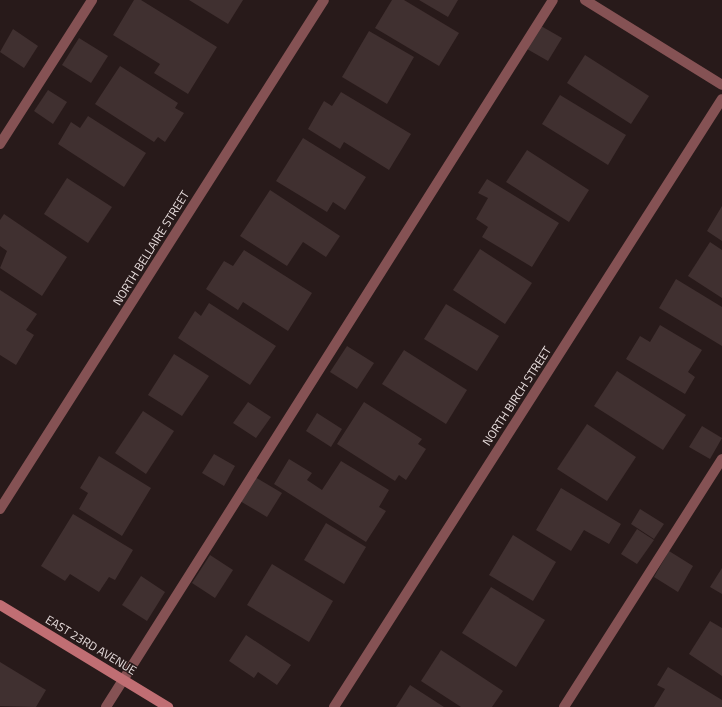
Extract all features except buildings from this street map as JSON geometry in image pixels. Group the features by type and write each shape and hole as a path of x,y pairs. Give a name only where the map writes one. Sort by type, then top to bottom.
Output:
{"street":[{"path":"0,144 92,0"},
{"name":"NORTH BELLAIRE STREET","path":"0,509 324,0"},
{"path":"106,707 122,679 553,0"},
{"path":"585,0 722,85"},
{"name":"NORTH BIRCH STREET","path":"334,707 722,99"},
{"path":"564,707 722,459"},
{"name":"EAST 23RD AVENUE","path":"0,605 168,707"}]}
